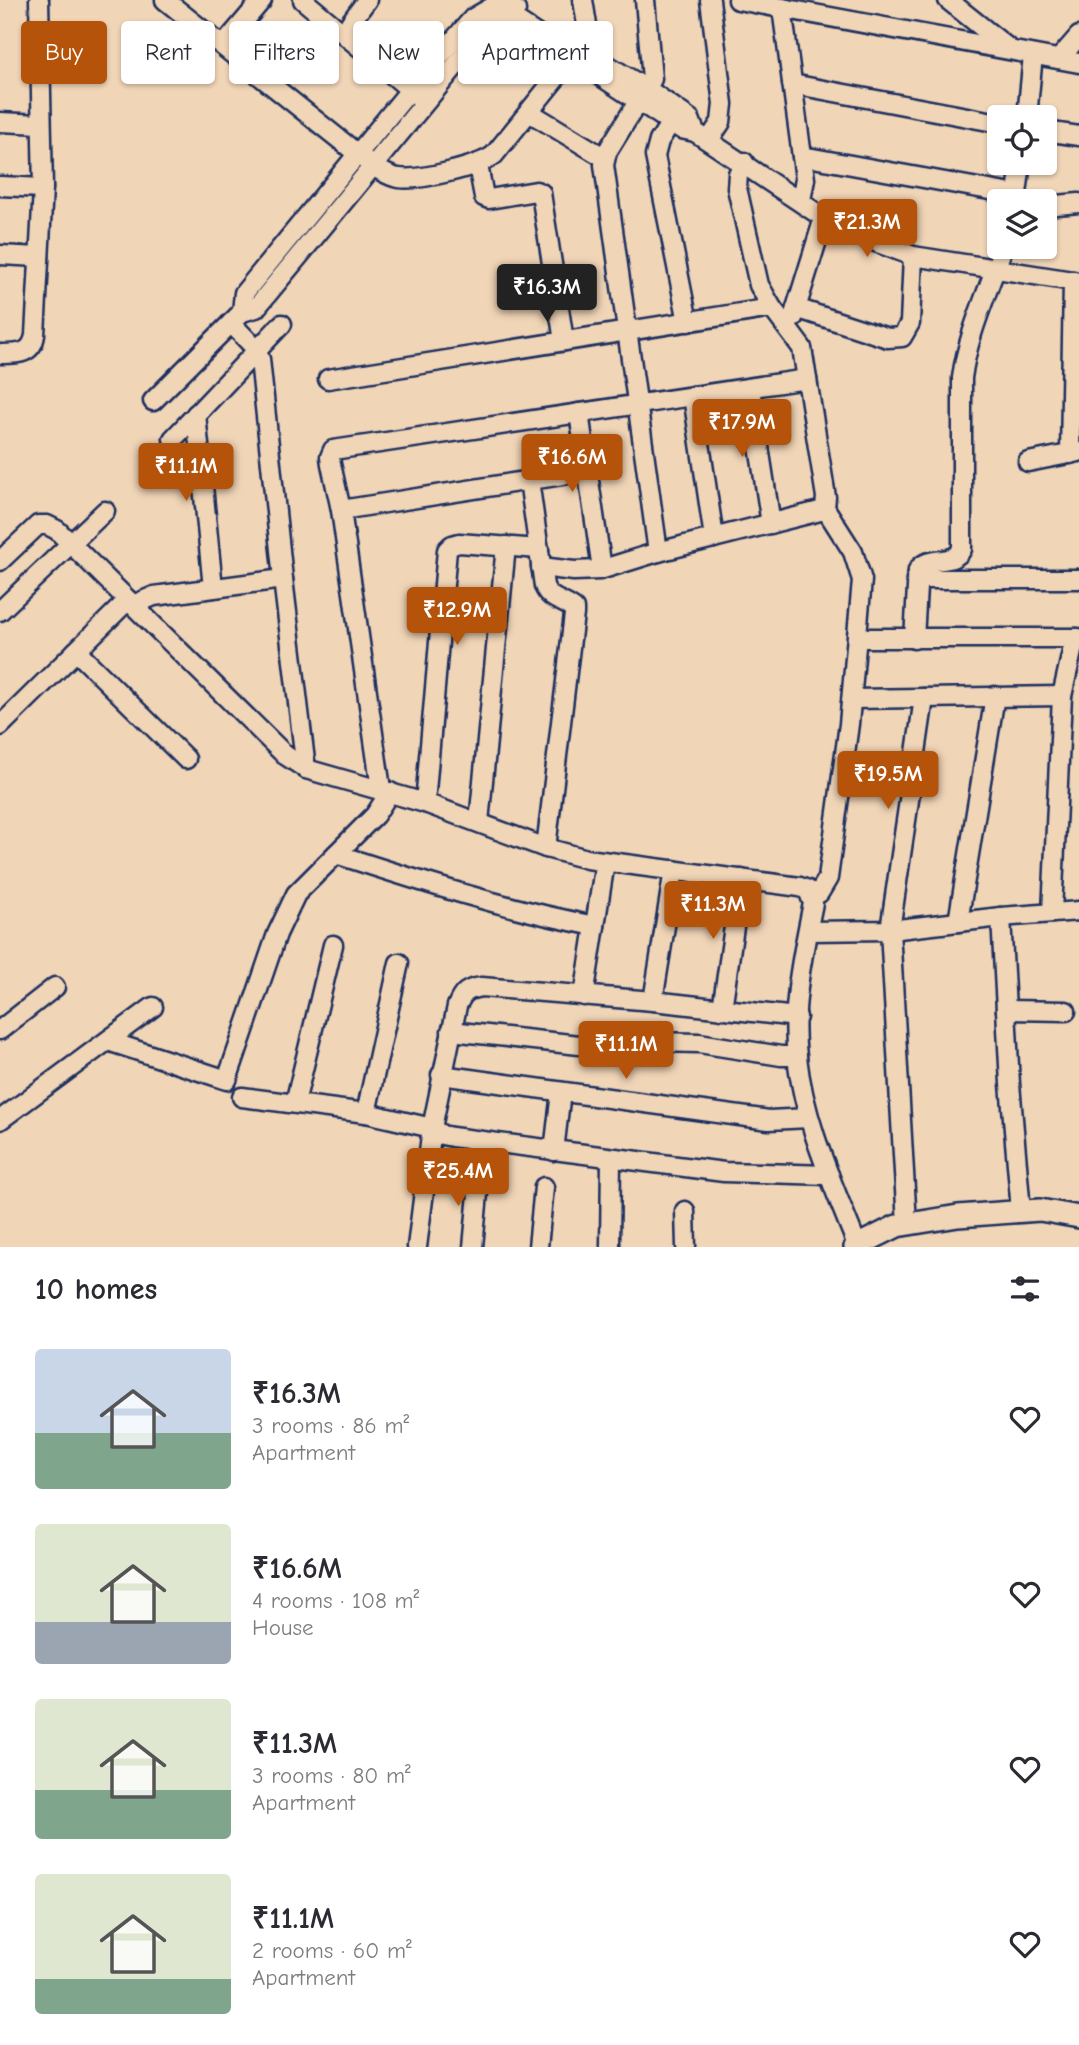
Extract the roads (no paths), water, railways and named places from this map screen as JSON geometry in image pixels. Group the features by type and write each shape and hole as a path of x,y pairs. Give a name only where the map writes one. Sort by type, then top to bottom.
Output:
{"main road":[{"path":"856,1246 897,1226 958,1216 1040,1209 1079,1217"}],"street":[{"path":"0,354 25,352 34,343 43,188 39,0"},
{"path":"165,0 374,167 390,176 408,179 478,165 494,155 551,84"},
{"path":"223,46 262,0"},
{"path":"303,0 422,90"},
{"path":"321,0 422,90"},
{"path":"349,23 366,0"},
{"path":"583,0 586,21"},
{"path":"645,0 652,79 605,158 604,176 658,552"},
{"path":"702,136 721,122 723,104 710,0"},
{"path":"738,0 1079,63"},
{"path":"808,0 827,16"},
{"path":"948,0 1012,51"},
{"path":"471,21 492,7 516,21"},
{"path":"782,8 805,179 801,200"},
{"path":"1059,59 1079,36"},
{"path":"153,401 237,317 256,308 374,167 422,90 458,39"},
{"path":"1028,105 1033,55"},
{"path":"613,76 690,119 702,136"},
{"path":"792,84 987,121"},
{"path":"306,769 260,359 237,317 244,293 358,154 422,90"},
{"path":"643,95 681,129 702,136 801,200 824,218 849,231 913,256 1076,282 1074,453 1028,462"},
{"path":"529,112 605,158"},
{"path":"0,122 41,124"},
{"path":"671,122 659,141 655,156 688,321"},
{"path":"1057,133 1079,136"},
{"path":"802,156 987,192"},
{"path":"744,162 738,174 737,188 759,285 772,308 802,348 826,498 825,508 859,565 862,580 859,638 828,878 819,893 812,896"},
{"path":"478,165 481,191 489,200 532,192 541,193 564,341"},
{"path":"0,186 43,188"},
{"path":"1057,205 1079,203"},
{"path":"790,329 824,218"},
{"path":"0,255 39,257"},
{"path":"796,308 888,338 902,337 910,323 913,256"},
{"path":"914,639 918,570 922,564 951,559 962,549 962,378 969,340 999,259"},
{"path":"328,379 772,308"},
{"path":"173,439 282,324"},
{"path":"108,1041 227,1080 277,934 292,901 374,815 386,791 341,510 331,464 333,450 807,379"},
{"path":"750,388 771,524"},
{"path":"694,396 714,538"},
{"path":"579,413 602,569"},
{"path":"196,414 214,588"},
{"path":"341,510 588,471"},
{"path":"529,480 546,592 570,606 575,614 546,848"},
{"path":"541,567 587,572 602,569 825,508"},
{"path":"0,611 105,511"},
{"path":"0,561 38,525 47,525 57,530 285,755 306,769 425,803 546,848 587,859 800,887 808,891 813,903 797,988 797,1056 809,1118 856,1246"},
{"path":"425,803 445,557 452,545 459,543 538,548"},
{"path":"479,822 506,546"},
{"path":"0,726 130,602 154,596 283,579"},
{"path":"916,579 1079,579"},
{"path":"859,638 1077,638 1062,696 1052,913"},
{"path":"76,651 187,759"},
{"path":"958,922 995,696"},
{"path":"852,699 1062,696"},
{"path":"907,1224 890,930 924,698"},
{"path":"335,854 523,912 595,926"},
{"path":"584,996 606,862"},
{"path":"653,1001 674,870"},
{"path":"722,1009 741,879"},
{"path":"808,931 890,930 1079,911"},
{"path":"1001,917 1021,1211"},
{"path":"295,1103 333,945"},
{"path":"366,1113 399,963"},
{"path":"0,1030 55,987"},
{"path":"417,1247 432,1128 442,1074 457,1006 462,994 469,989 653,1001 797,1017"},
{"path":"0,1120 153,1007"},
{"path":"1006,1010 1066,1011"},
{"path":"451,1031 607,1048 699,1043 781,1056 797,1056"},
{"path":"442,1074 769,1120 809,1118"},
{"path":"554,1151 561,1092"},
{"path":"242,1097 366,1113 432,1128 442,1135 554,1151 724,1172 830,1175"},
{"path":"610,1247 611,1158"},
{"path":"473,1247 480,1172"},
{"path":"538,1247 544,1187"},
{"path":"685,1211 686,1247"}]}
